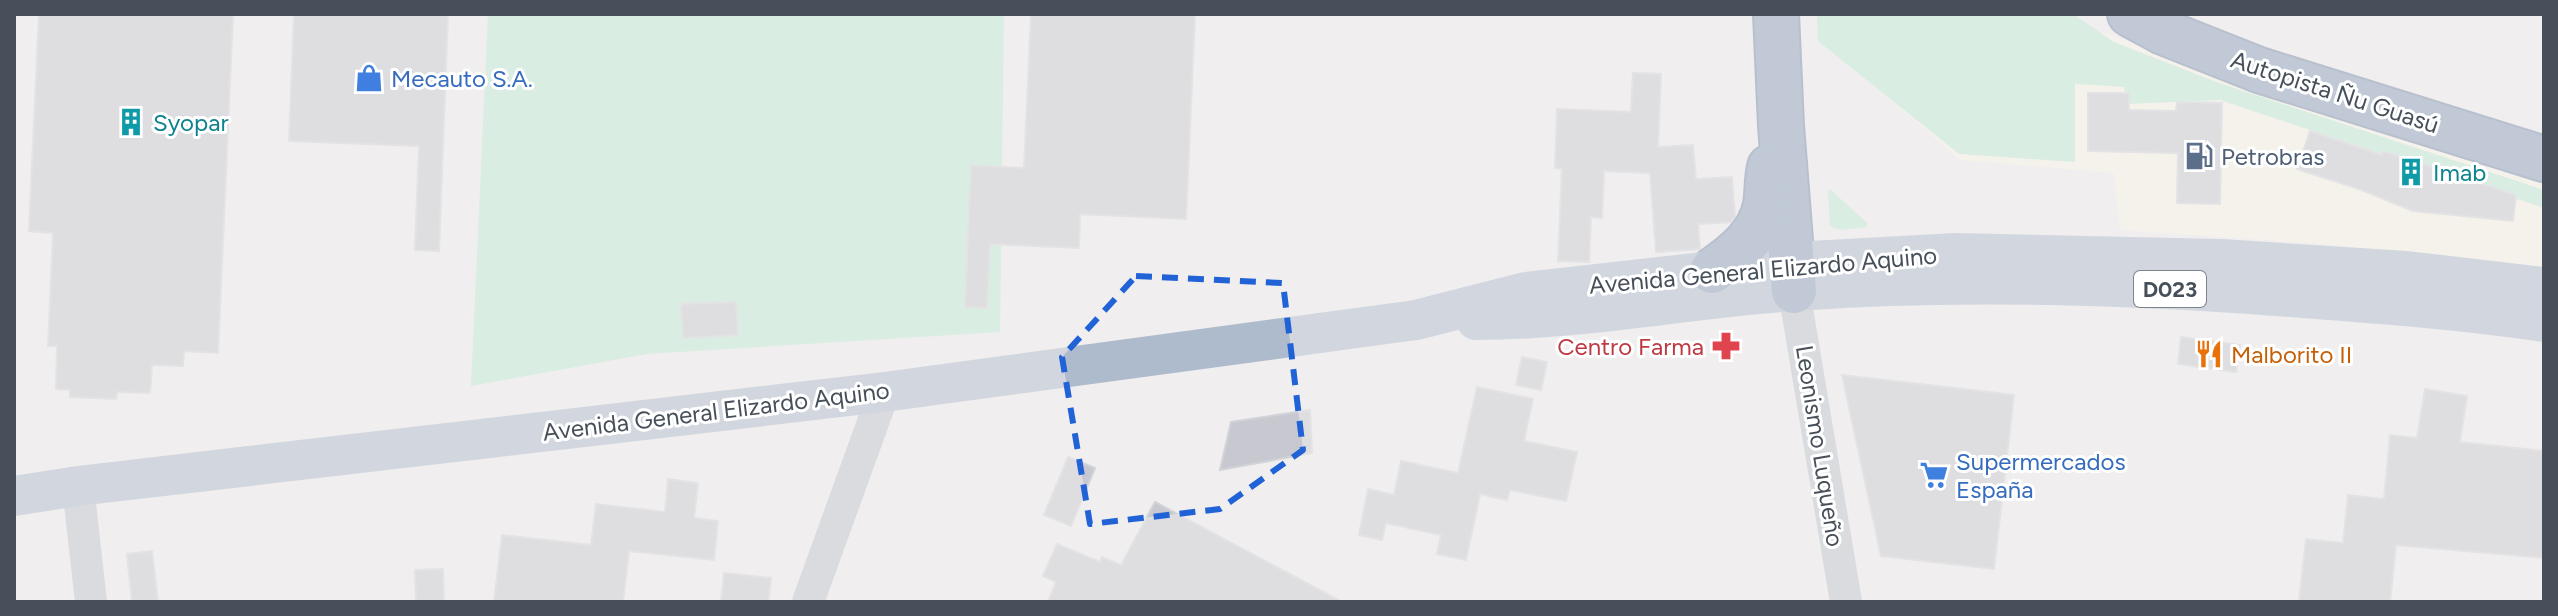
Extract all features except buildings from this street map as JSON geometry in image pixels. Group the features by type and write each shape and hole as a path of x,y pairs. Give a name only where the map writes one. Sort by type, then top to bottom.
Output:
{"highway":[{"path":"1776,14 1793,276"},
{"name":"Autopista Ñu Guasú","path":"2130,14 2163,32 2259,70 2544,159"},
{"path":"1712,271 1741,250 1756,229 1765,206 1768,177 1781,126"}],"main road":[{"name":"Avenida General Elizardo Aquino","path":"1416,320 1529,320 1793,276 1956,253 2269,278 2406,306 2544,322"},
{"name":"Avenida General Elizardo Aquino","path":"14,496 884,392 1416,320 1526,292 1712,271 1793,276"},
{"name":"Avenida General Elizardo Aquino","path":"2269,278 2407,271 2544,287"}],"street":[{"name":"Leonismo Luqueño","path":"1793,276 1846,602"},
{"path":"808,602 884,392"},
{"path":"78,486 91,602"}],"highlighted area":[{"path":"1136,276 1283,283 1303,450 1220,509 1090,524 1062,357"}],"shaded area":[{"path":"2048,14 2544,184 2544,268 2312,243 2120,230 2114,173 1960,160 1834,50"}],"green space":[{"path":"488,14 1004,14 1000,332 647,354 471,386"},
{"path":"1817,14 2073,14 2114,42 2219,83 2544,190 2544,208 2220,100 2127,104 2124,87 2075,84 2075,162 1959,154 1818,41"},
{"path":"1830,189 1867,223 1867,227 1840,230 1830,226"}],"place":[{"name":"Mecauto S.A.","path":"369,78"},
{"name":"Syopar","path":"131,122"},
{"name":"Petrobras","path":"2199,156"},
{"name":"Imab","path":"2411,172"},
{"name":"Centro Farma","path":"1726,346"},
{"name":"Malborito II","path":"2209,354"},
{"name":"Supermercados España","path":"1934,475"}]}
